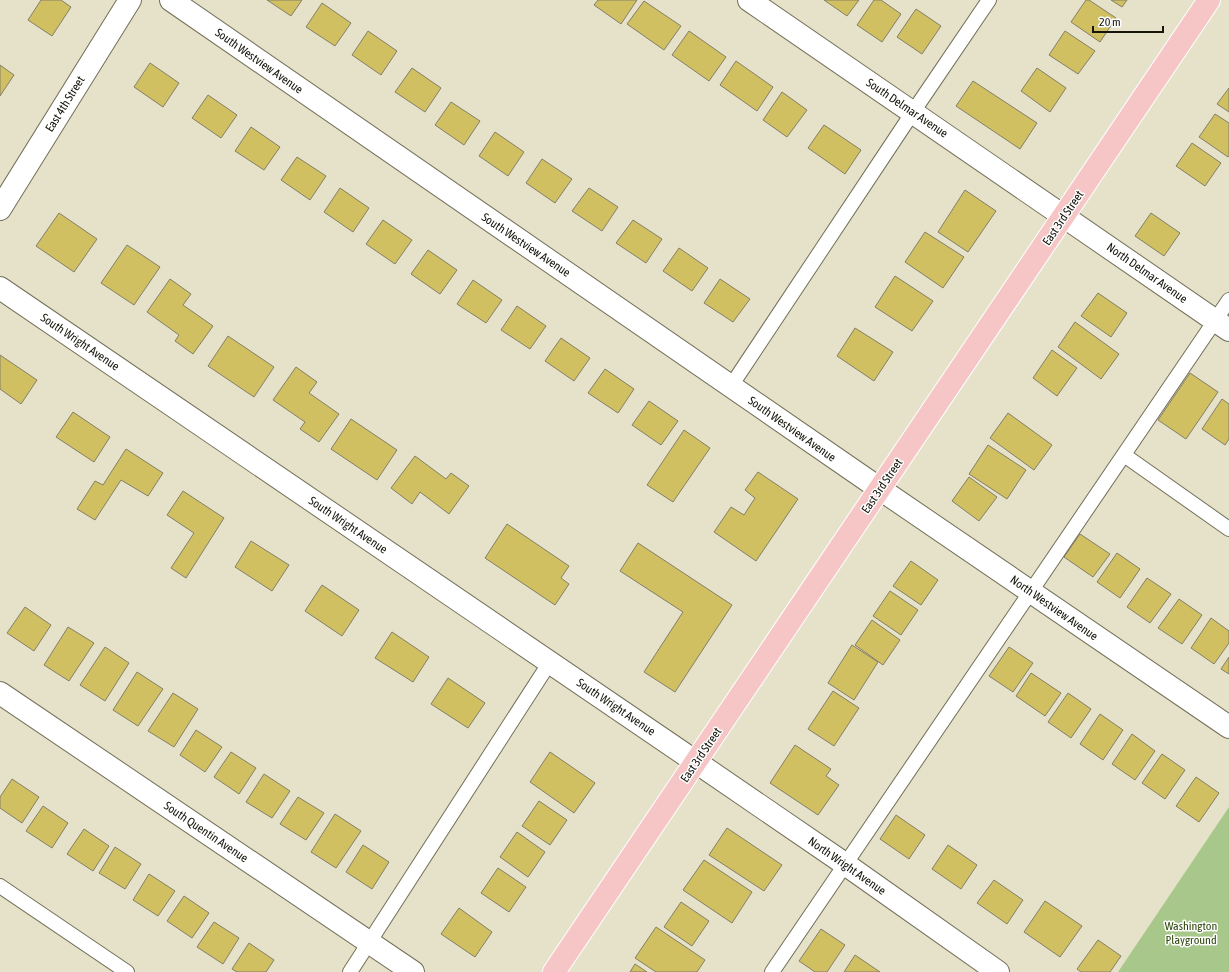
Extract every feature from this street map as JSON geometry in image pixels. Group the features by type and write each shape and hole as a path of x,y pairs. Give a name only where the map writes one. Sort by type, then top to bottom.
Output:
{"main road":[{"name":"East 3rd Street","path":"554,972 1209,0"}],"street":[{"name":"East 4th Street","path":"0,208 130,0"},
{"name":"South Westview Avenue","path":"171,0 880,489"},
{"name":"South Delmar Avenue","path":"749,0 1064,216"},
{"name":"North Delmar Avenue","path":"1064,216 1222,325"},
{"name":"South Wright Avenue","path":"0,288 696,762"},
{"name":"North Westview Avenue","path":"880,489 1229,727"},
{"name":"South Quentin Avenue","path":"0,693 413,972"},
{"name":"North Wright Avenue","path":"696,762 845,864 998,972"}],"lane":[{"path":"731,386 989,0"},
{"path":"772,972 1124,455 1222,325 1229,300"},
{"path":"1124,455 1229,529"},
{"path":"350,972 550,662"},
{"path":"0,886 127,972"}],"green space":[{"name":"Washington Playground","path":"1229,807 1229,972 1118,972"}],"building":[{"path":"41,0 61,0 71,7 52,36 28,20"},
{"path":"267,0 302,0 291,16"},
{"path":"598,0 637,0 621,24 594,5"},
{"path":"824,0 859,0 847,16"},
{"path":"874,0 881,0 901,14 882,42 857,25"},
{"path":"1086,0 1089,0 1116,18 1100,42 1071,22"},
{"path":"1111,0 1127,0 1122,7"},
{"path":"644,1 681,26 664,50 627,24"},
{"path":"322,3 351,23 335,46 306,27"},
{"path":"916,9 941,26 922,54 897,37"},
{"path":"368,31 397,51 381,75 352,55"},
{"path":"689,31 726,57 709,81 672,55"},
{"path":"1065,31 1095,51 1078,74 1049,55"},
{"path":"736,61 773,87 757,111 720,85"},
{"path":"150,63 179,83 163,107 134,87"},
{"path":"0,65 14,75 0,96"},
{"path":"412,68 441,88 425,112 395,92"},
{"path":"1037,68 1066,88 1050,112 1021,91"},
{"path":"973,81 1037,123 1020,149 956,106"},
{"path":"1229,88 1229,112 1217,104"},
{"path":"782,92 807,110 787,137 763,120"},
{"path":"208,95 237,115 221,138 192,118"},
{"path":"451,102 480,121 464,145 435,125"},
{"path":"1215,114 1229,123 1228,157 1199,137"},
{"path":"824,125 861,150 845,174 808,148"},
{"path":"251,127 280,147 264,170 235,151"},
{"path":"495,132 524,152 508,176 479,156"},
{"path":"1192,143 1221,163 1205,186 1176,166"},
{"path":"297,157 326,176 310,200 281,180"},
{"path":"542,159 572,179 555,203 526,183"},
{"path":"340,188 369,208 353,232 324,212"},
{"path":"589,188 618,207 602,231 572,211"},
{"path":"965,190 996,211 968,252 938,232"},
{"path":"59,213 97,239 74,272 36,246"},
{"path":"1151,213 1180,233 1164,256 1135,236"},
{"path":"383,220 412,240 395,264 366,244"},
{"path":"633,220 662,239 646,263 616,243"},
{"path":"925,232 964,257 943,288 905,262"},
{"path":"127,245 160,267 134,305 101,283"},
{"path":"679,248 708,268 692,291 663,271"},
{"path":"428,250 457,270 440,294 411,274"},
{"path":"895,276 933,301 912,331 875,307"},
{"path":"170,279 191,294 183,305 213,326 193,354 175,341 179,335 147,312"},
{"path":"720,279 750,299 733,322 704,303"},
{"path":"473,280 502,300 486,323 457,304"},
{"path":"1098,293 1127,313 1111,337 1081,316"},
{"path":"517,306 546,326 530,349 501,330"},
{"path":"1075,322 1119,354 1101,379 1058,347"},
{"path":"855,328 893,352 874,381 837,356"},
{"path":"228,336 274,367 254,397 208,366"},
{"path":"561,338 590,358 574,381 545,361"},
{"path":"1052,350 1077,368 1057,396 1033,378"},
{"path":"0,355 37,380 21,404 0,389"},
{"path":"296,367 317,382 309,393 339,414 319,442 300,429 305,422 273,400"},
{"path":"605,369 634,389 618,413 588,393"},
{"path":"1190,373 1218,392 1186,439 1158,420"},
{"path":"1222,399 1229,404 1229,439 1225,445 1202,429"},
{"path":"649,401 678,421 661,445 632,425"},
{"path":"73,412 110,437 94,462 56,437"},
{"path":"1008,413 1052,445 1034,470 990,438"},
{"path":"351,419 397,450 377,480 331,449"},
{"path":"684,430 710,448 673,502 647,485"},
{"path":"988,445 1026,470 1007,499 969,474"},
{"path":"126,449 163,473 148,496 121,480 95,520 77,509 95,481 103,485"},
{"path":"415,456 446,479 451,473 469,486 449,514 420,492 412,504 391,488"},
{"path":"758,472 798,499 756,561 714,532 731,507 744,515 755,498 745,490"},
{"path":"969,477 997,497 979,521 952,501"},
{"path":"183,491 224,518 186,578 171,568 194,533 167,515"},
{"path":"507,524 569,566 561,578 569,584 555,605 485,558"},
{"path":"1080,534 1110,554 1093,577 1064,557"},
{"path":"251,541 289,565 272,591 235,567"},
{"path":"638,543 732,605 675,692 644,672 683,612 620,571"},
{"path":"1117,553 1140,569 1120,598 1097,582"},
{"path":"911,561 938,580 921,605 893,586"},
{"path":"1147,578 1171,594 1150,623 1127,607"},
{"path":"322,585 359,610 342,636 305,611"},
{"path":"890,591 918,610 901,635 873,616"},
{"path":"1179,599 1202,615 1182,644 1158,628"},
{"path":"25,607 51,625 34,651 7,633"},
{"path":"1211,618 1229,631 1229,643 1214,664 1191,648"},
{"path":"872,620 900,640 883,665 855,645"},
{"path":"68,627 94,643 69,681 44,665"},
{"path":"392,632 429,657 413,682 375,658"},
{"path":"852,645 878,662 854,700 828,683"},
{"path":"105,647 129,663 105,701 80,685"},
{"path":"1009,647 1033,663 1013,692 989,676"},
{"path":"1229,657 1229,674 1221,669"},
{"path":"137,672 163,689 138,726 113,710"},
{"path":"1031,673 1061,693 1045,716 1016,696"},
{"path":"448,678 485,703 468,728 431,704"},
{"path":"833,691 859,708 834,746 808,729"},
{"path":"173,693 198,709 174,747 148,731"},
{"path":"1068,693 1091,709 1071,738 1048,722"},
{"path":"1100,714 1123,730 1103,760 1080,744"},
{"path":"196,730 222,747 205,772 180,755"},
{"path":"1132,734 1155,751 1135,780 1112,764"},
{"path":"795,745 831,769 826,776 839,785 818,815 770,783"},
{"path":"231,752 256,768 239,794 214,777"},
{"path":"550,752 595,783 574,813 530,782"},
{"path":"1162,754 1185,770 1165,799 1142,783"},
{"path":"264,774 290,791 272,818 246,802"},
{"path":"1196,777 1219,793 1199,822 1176,806"},
{"path":"12,779 39,797 22,823 0,808 0,797"},
{"path":"298,797 324,813 306,840 280,824"},
{"path":"539,801 567,820 550,845 522,826"},
{"path":"43,806 68,823 52,848 26,831"},
{"path":"335,814 361,831 336,868 311,852"},
{"path":"896,815 925,835 909,859 880,839"},
{"path":"727,828 782,865 764,891 709,855"},
{"path":"84,829 109,846 93,871 67,854"},
{"path":"517,832 545,852 528,877 500,857"},
{"path":"363,845 389,862 372,889 346,872"},
{"path":"948,845 977,865 961,889 932,869"},
{"path":"115,847 141,864 125,889 99,873"},
{"path":"704,860 752,892 732,923 683,890"},
{"path":"498,868 526,887 509,912 481,893"},
{"path":"149,874 175,891 158,916 133,900"},
{"path":"994,880 1023,900 1007,924 977,903"},
{"path":"184,896 209,913 192,938 167,921"},
{"path":"1045,901 1082,926 1060,957 1024,932"},
{"path":"681,902 709,921 692,946 664,927"},
{"path":"459,908 492,932 475,957 441,934"},
{"path":"214,922 239,938 223,964 197,947"},
{"path":"656,927 705,960 697,972 656,972 635,958"},
{"path":"821,929 845,945 827,972 815,972 799,961"},
{"path":"1098,940 1121,956 1110,972 1081,972 1077,969"},
{"path":"249,943 274,960 266,972 237,972 232,969"},
{"path":"855,955 880,972 844,972"},
{"path":"635,964 647,972 630,972"}]}
